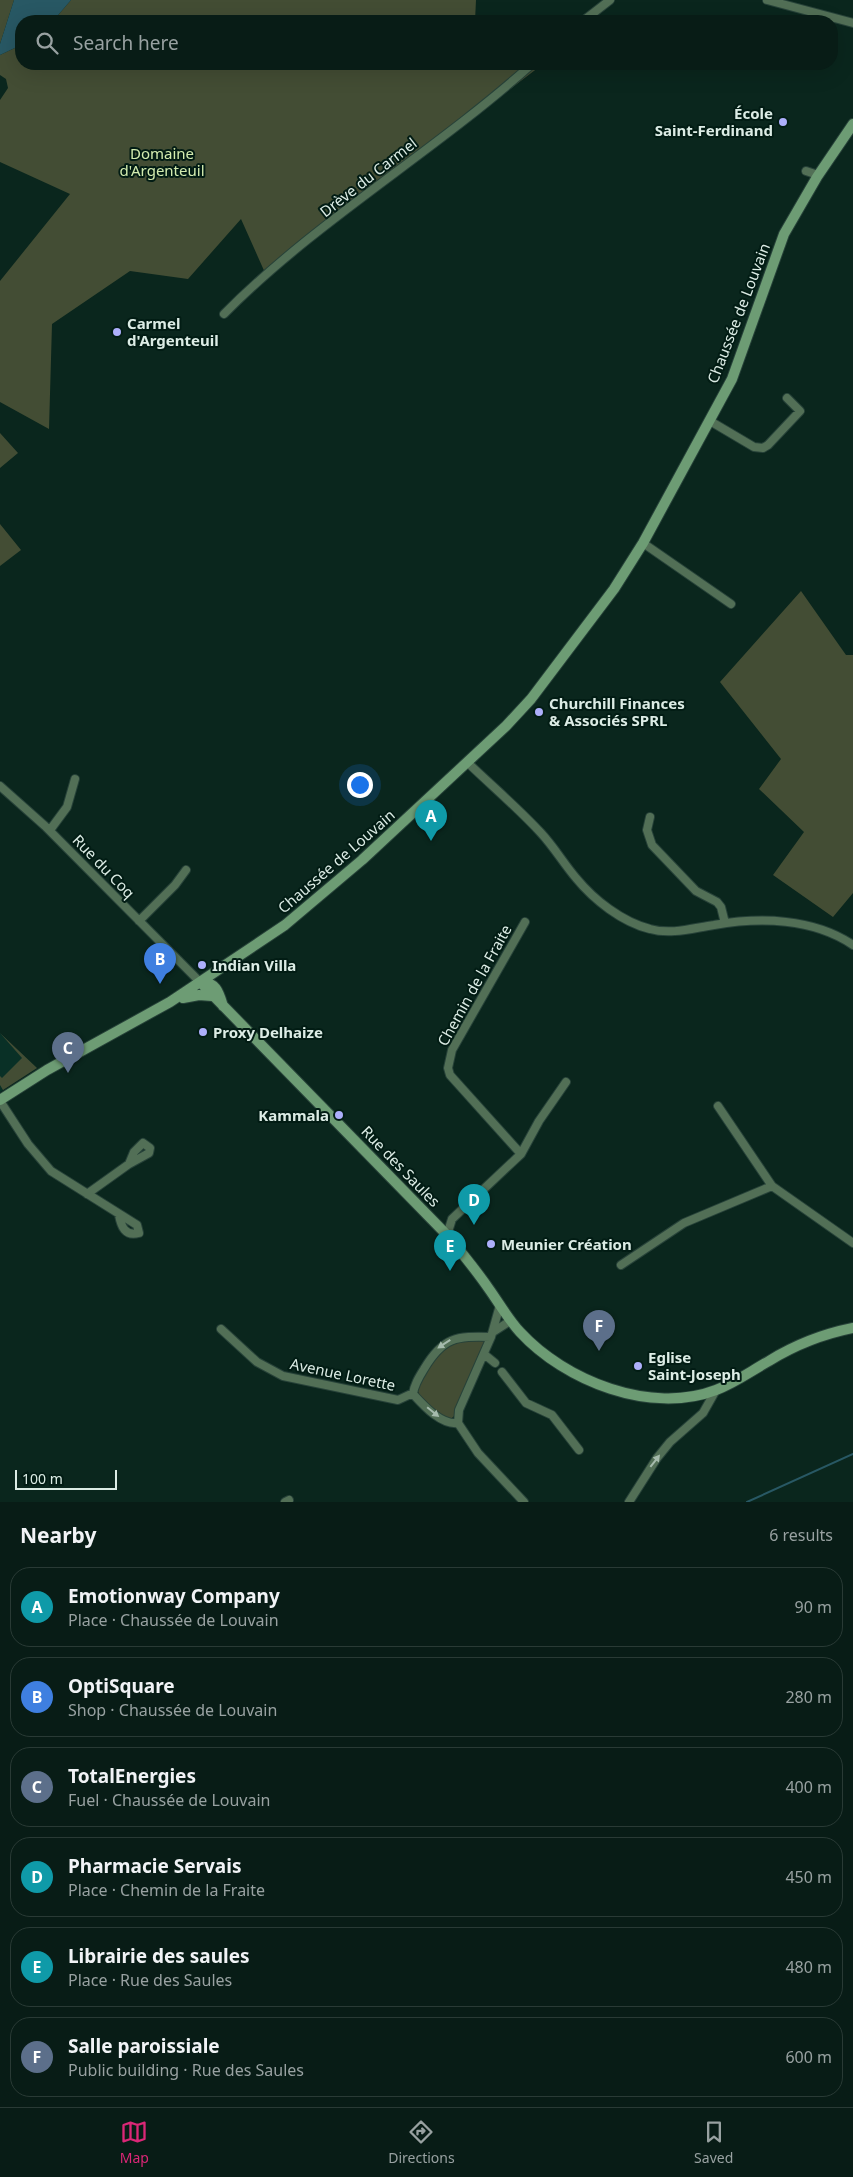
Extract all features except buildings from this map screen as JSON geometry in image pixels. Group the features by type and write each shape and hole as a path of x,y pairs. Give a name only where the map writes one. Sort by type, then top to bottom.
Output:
{"main road":[{"name":"Chaussée de Louvain","path":"0,1101 47,1070 170,1002 224,968 285,925 362,860 506,726 556,668 622,578 643,543 732,380 784,234 818,175 853,124"},
{"path":"170,1002 190,996 215,993 224,968"},
{"name":"Rue des Saules","path":"200,983 215,993 224,1006 436,1223 473,1267 510,1321 538,1349 557,1364 626,1393 674,1399 716,1390 796,1346 834,1332 853,1328"}],"street":[{"path":"591,15 610,0"},
{"path":"767,0 823,15"},
{"path":"838,19 853,23"},
{"name":"Drève du Carmel","path":"224,314 258,281 408,162 495,97 525,70"},
{"path":"806,171 818,175"},
{"path":"710,421 754,448 763,448 800,410 787,398"},
{"path":"643,543 731,604"},
{"path":"467,762 540,832 576,878 606,907 636,924 658,931 675,931 725,923 776,921 796,923 824,930 853,945"},
{"path":"50,830 67,807 75,779"},
{"name":"Rue du Coq","path":"0,786 50,830 200,983"},
{"path":"650,816 647,830 652,845 696,891 717,902 725,923"},
{"path":"139,921 175,885 186,870"},
{"name":"Chemin de la Fraite","path":"521,1154 450,1075 448,1068 452,1050 525,922"},
{"path":"436,1223 452,1219 521,1154 539,1122 566,1082"},
{"path":"0,1101 12,1121 43,1163 56,1175 119,1215"},
{"path":"718,1106 772,1186 853,1243"},
{"path":"87,1194 129,1164"},
{"path":"621,1265 684,1223 772,1186"},
{"path":"447,1235 452,1219"},
{"path":"500,1305 492,1335 459,1410 458,1423 478,1453 524,1502"},
{"path":"458,1423 444,1421 421,1403 413,1393 415,1385 430,1359 443,1344 457,1338 492,1335 510,1321"},
{"name":"Avenue Lorette","path":"221,1329 256,1362 282,1376 398,1400 413,1393"},
{"path":"484,1354 495,1363"},
{"path":"502,1372 526,1403 552,1415 579,1450"},
{"path":"629,1502 657,1458 670,1442 703,1413 716,1390"}],"shaded area":[{"path":"14,0 71,0 58,15 15,15 15,48 0,55 0,44"},
{"path":"0,1033 37,1068 0,1092"}],"green space":[{"path":"0,0 14,0 0,44"},
{"path":"71,0 476,0 475,15 58,15"},
{"name":"Domaine d'Argenteuil","path":"15,48 15,70 535,70 266,275 241,219 188,279 130,271 52,324 49,429 0,402 0,281 70,194 0,162 0,100 8,88 6,79 0,75 0,55"},
{"path":"0,433 18,453 0,468"},
{"path":"0,524 21,550 0,566"},
{"path":"801,591 846,655 853,655 853,893 833,917 773,875 804,832 759,789 781,759 720,682"},
{"path":"0,1033 37,1068 3,1090 0,1085 0,1076 2,1078 22,1058"},
{"path":"487,1340 454,1416 451,1419 446,1418 436,1412 422,1398 417,1389 436,1353 451,1341"}],"waterway":[{"path":"747,1502 853,1454"}],"place":[{"name":"École Saint-Ferdinand","path":"783,122"},
{"name":"Carmel d'Argenteuil","path":"117,332"},
{"name":"Churchill Finances & Associés SPRL","path":"539,712"},
{"name":"Emotionway Company","path":"431,841"},
{"name":"Indian Villa","path":"202,965"},
{"name":"OptiSquare","path":"160,984"},
{"name":"Proxy Delhaize","path":"203,1032"},
{"name":"TotalEnergies","path":"68,1073"},
{"name":"Kammala","path":"339,1115"},
{"name":"Pharmacie Servais","path":"474,1225"},
{"name":"Meunier Création","path":"491,1244"},
{"name":"Librairie des saules","path":"450,1271"},
{"name":"Salle paroissiale","path":"599,1351"},
{"name":"Eglise Saint-Joseph","path":"638,1366"}]}
